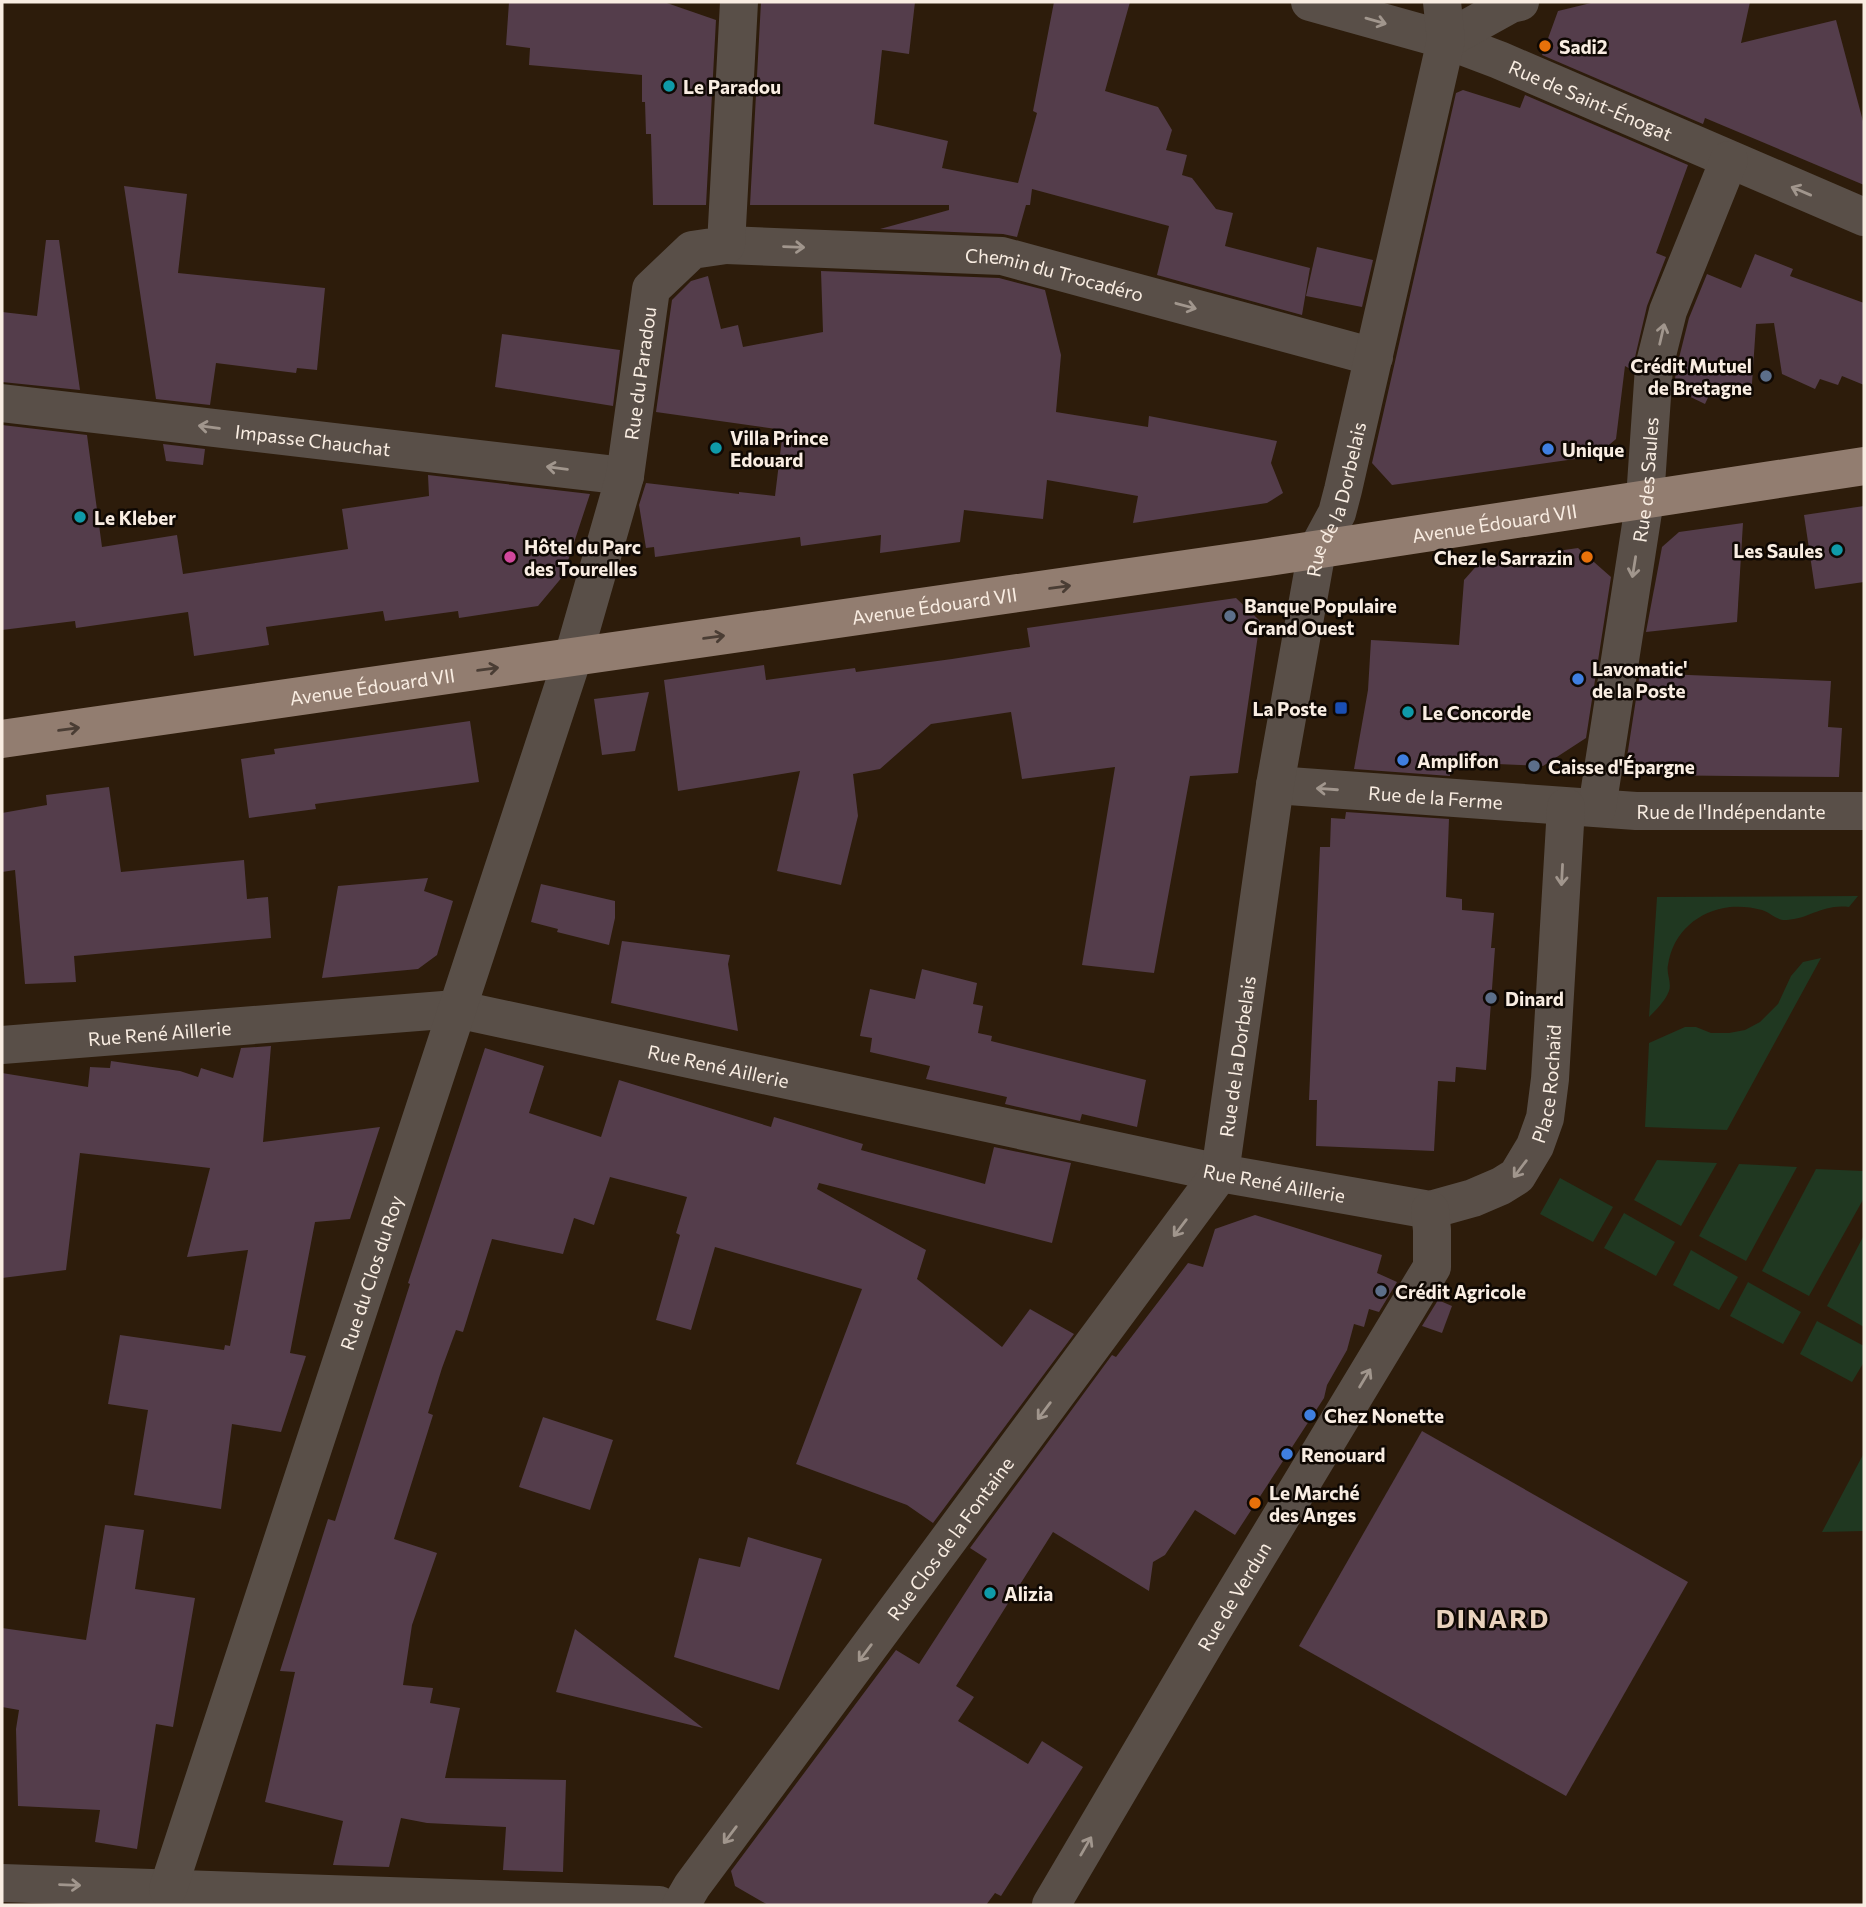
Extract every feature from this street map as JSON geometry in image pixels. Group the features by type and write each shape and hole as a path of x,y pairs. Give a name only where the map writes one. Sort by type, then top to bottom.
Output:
{"main road":[{"name":"Avenue Édouard VII","path":"2,739 1317,550 1864,466"}],"street":[{"path":"726,245 739,2"},
{"name":"Rue de Saint-Énogat","path":"1310,2 1446,40 1499,60 1864,217"},
{"name":"Rue de la Dorbelais","path":"1220,1173 1275,785 1317,550 1337,513 1374,357 1446,40 1442,2"},
{"path":"1446,40 1511,4 1520,2"},
{"name":"Rue des Saules","path":"1581,807 1645,499 1654,367 1665,323 1729,160"},
{"name":"Chemin du Trocadéro","path":"726,245 1002,256 1374,357"},
{"name":"Rue du Paradou","path":"573,657 625,476 651,289 692,250 726,245"},
{"name":"Impasse Chauchat","path":"2,403 625,476"},
{"name":"Rue du Clos du Roy","path":"168,1888 573,657"},
{"name":"Rue de la Ferme","path":"1275,785 1581,807"},
{"name":"Rue de l'Indépendante","path":"1581,807 1636,811 1864,811"},
{"name":"Place Rochaïd","path":"1430,1210 1473,1198 1501,1186 1517,1176 1535,1146 1545,1118 1581,807"},
{"name":"Rue René Aillerie","path":"2,1045 456,1009 1220,1173 1430,1210"},
{"name":"Rue Clos de la Fontaine","path":"681,1905 692,1886 1220,1173"},
{"name":"Rue de Verdun","path":"1051,1905 1210,1633 1433,1267 1430,1210"},
{"path":"2,1883 659,1905"}],"green space":[{"path":"1858,896 1849,907 1831,908 1795,919 1780,919 1750,907 1718,909 1698,918 1681,933 1675,943 1668,968 1669,991 1649,1017 1657,897"},
{"path":"1821,958 1727,1130 1645,1127 1649,1043 1685,1027 1696,1027 1711,1033 1745,1030 1760,1022 1778,1004 1791,976 1803,962"},
{"path":"1657,1160 1717,1163 1681,1226 1634,1200"},
{"path":"1739,1164 1797,1167 1746,1261 1699,1236"},
{"path":"1816,1169 1864,1171 1864,1198 1809,1296 1762,1271"},
{"path":"1560,1178 1613,1207 1593,1242 1540,1214"},
{"path":"1624,1213 1675,1242 1656,1276 1604,1248"},
{"path":"1864,1235 1864,1327 1827,1306"},
{"path":"1691,1250 1738,1277 1719,1310 1673,1285"},
{"path":"1748,1282 1801,1312 1783,1344 1730,1316"},
{"path":"1817,1321 1864,1346 1864,1362 1852,1382 1800,1354"},
{"path":"1864,1453 1864,1531 1822,1532"}],"building":[{"name":"Le Paradou","path":"509,2 664,2 716,20 706,205 653,205 651,134 646,134 642,75 529,65 530,48 506,45"},
{"path":"761,2 915,2 909,54 882,50 874,124 948,141 942,168 1018,183 1037,113 1033,111 1054,2 1130,2 1105,91 1158,107 1172,130 1166,150 1187,155 1182,175 1192,178 1216,209 1233,213 1225,246 1310,268 1302,315 1157,275 1169,226 1032,189 1030,205 1026,205 1017,237 1003,234 880,229 949,210 949,205 750,205"},
{"path":"1595,2 1750,2 1741,43 1836,20 1864,125 1864,185 1705,118 1703,124 1542,55 1558,11"},
{"path":"1463,90 1520,108 1525,95 1688,165 1656,253 1666,257 1647,306 1632,370 1625,366 1616,439 1596,456 1392,485 1372,463 1456,93"},
{"path":"124,186 187,194 178,273 325,288 317,370 297,368 296,373 216,363 210,405 156,399"},
{"path":"46,240 59,240 80,390 2,382 2,312 37,316"},
{"path":"1317,247 1373,260 1362,307 1306,296"},
{"path":"1755,254 1793,269 1790,276 1864,303 1864,385 1842,376 1838,385 1820,379 1815,389 1782,374 1774,323 1756,324 1751,398 1731,390 1727,399 1711,391 1705,404 1674,389 1689,318 1707,274 1741,288"},
{"path":"821,271 999,278 1045,290 1061,355 1056,412 1148,427 1149,416 1277,441 1271,463 1283,493 1267,503 1133,523 1138,496 1047,480 1043,519 964,510 960,542 880,553 881,535 801,546 800,537 655,557 654,547 646,548 639,505 646,483 775,496 783,430 656,412 672,300 691,281 708,276 721,329 738,325 743,347 823,332"},
{"path":"502,334 620,350 613,406 495,387"},
{"path":"2,425 87,435 102,547 177,535 183,574 348,549 342,509 429,496 428,475 590,494 563,576 538,606 459,618 458,611 385,621 383,611 266,627 269,645 194,656 188,612 76,628 75,621 2,630"},
{"path":"163,444 205,449 203,465 166,461"},
{"name":"Les Saules","path":"1864,506 1864,582 1815,589 1804,515"},
{"path":"1743,523 1737,622 1646,632 1662,547 1679,532"},
{"path":"1578,548 1611,577 1586,738 1543,766 1450,762 1450,776 1354,769 1368,690 1371,640 1459,645 1464,580 1480,562"},
{"path":"1236,598 1260,621 1238,773 1190,776 1154,973 1082,965 1115,767 1022,779 1011,712 931,724 880,769 853,774 858,816 841,885 777,871 800,771 678,791 664,680 764,665 766,680 855,668 856,672 952,659 1030,647 1027,628"},
{"path":"1640,673 1831,681 1828,727 1842,728 1839,777 1641,775 1627,757"},
{"path":"649,692 635,751 602,755 594,699"},
{"path":"470,721 479,782 315,804 316,809 249,818 241,759 275,754 274,749"},
{"path":"109,787 121,872 244,860 247,899 268,897 271,938 74,956 76,982 25,984 15,870 2,872 2,813 47,805 46,795"},
{"path":"1346,812 1449,819 1446,897 1462,899 1462,910 1494,913 1491,948 1495,948 1486,1070 1456,1067 1455,1082 1438,1081 1434,1151 1316,1146 1317,1100 1309,1100 1320,847 1330,847 1331,818 1345,819"},
{"path":"428,878 424,891 453,901 437,955 418,969 322,978 338,886"},
{"path":"541,884 615,901 615,918 609,945 557,932 558,929 531,922"},
{"path":"622,941 730,955 728,964 738,1031 611,1003"},
{"path":"922,969 977,983 973,1004 983,1006 978,1033 992,1036 991,1041 1146,1080 1137,1127 1082,1114 1080,1121 1005,1104 1007,1097 926,1079 930,1066 870,1052 872,1038 860,1036 870,989 915,999"},
{"path":"271,1046 263,1142 380,1127 350,1219 315,1222 290,1353 306,1356 281,1432 232,1424 221,1509 134,1495 148,1410 108,1404 120,1335 224,1350 225,1345 230,1346 248,1250 187,1257 210,1168 80,1153 66,1270 2,1278 2,1073 88,1087 90,1067 110,1068 111,1061 180,1071 198,1077 201,1068 233,1078 241,1048"},
{"path":"485,1048 544,1066 529,1113 601,1137 619,1080 771,1127 774,1117 863,1144 861,1150 985,1184 994,1147 1071,1163 1052,1243 819,1183 817,1189 926,1250 917,1279 1002,1347 1030,1309 1074,1334 933,1523 907,1505 796,1464 862,1289 715,1247 691,1330 656,1320 680,1235 676,1233 687,1197 610,1177 594,1225 574,1218 563,1254 492,1239 463,1332 456,1330 442,1368 428,1413 433,1415 394,1539 437,1553 412,1625 403,1685 433,1688 430,1703 460,1708 445,1778 566,1780 563,1872 503,1870 506,1827 427,1823 401,1818 389,1867 333,1865 343,1821 265,1802 295,1672 280,1671 328,1519 335,1521 410,1284 408,1283"},
{"path":"1255,1215 1382,1255 1377,1273 1397,1282 1379,1312 1369,1309 1364,1327 1354,1324 1347,1350 1327,1385 1324,1398 1235,1535 1195,1510 1165,1555 1153,1562 1149,1591 1053,1532 956,1686 974,1697 958,1721 1028,1764 1042,1741 1083,1767 1001,1896 995,1893 986,1905 768,1905 735,1886 731,1871 896,1650 919,1664 987,1559 970,1548 1112,1355 1116,1357 1188,1263 1203,1267 1215,1229"},
{"path":"1438,1300 1452,1306 1442,1333 1422,1326"},
{"path":"543,1417 613,1440 590,1510 519,1487"},
{"path":"1422,1431 1688,1582 1566,1796 1299,1646"},
{"path":"105,1525 144,1530 135,1589 195,1598 173,1727 156,1724 137,1849 95,1842 100,1810 18,1806 16,1729 19,1710 2,1707 2,1628 86,1640"},
{"path":"748,1537 822,1559 779,1690 674,1657 699,1558 740,1567"},
{"path":"575,1629 703,1728 556,1692"}],"place":[{"name":"Sadi2","path":"1545,46"},
{"name":"Le Paradou","path":"669,86"},
{"name":"Crédit Mutuel de Bretagne","path":"1766,376"},
{"name":"Villa Prince Edouard","path":"716,448"},
{"name":"Unique","path":"1548,449"},
{"name":"Le Kleber","path":"80,517"},
{"name":"Les Saules","path":"1837,550"},
{"name":"Hôtel du Parc des Tourelles","path":"510,557"},
{"name":"Chez le Sarrazin","path":"1587,557"},
{"name":"Banque Populaire Grand Ouest","path":"1230,616"},
{"name":"Lavomatic' de la Poste","path":"1578,679"},
{"name":"La Poste","path":"1341,708"},
{"name":"Le Concorde","path":"1408,712"},
{"name":"Amplifon","path":"1403,760"},
{"name":"Caisse d'Épargne","path":"1534,766"},
{"name":"Dinard","path":"1491,998"},
{"name":"Crédit Agricole","path":"1381,1291"},
{"name":"Chez Nonette","path":"1310,1415"},
{"name":"Renouard","path":"1287,1454"},
{"name":"Le Marché des Anges","path":"1255,1503"},
{"name":"Alizia","path":"990,1593"}],"district":[{"name":"DINARD","path":"1493,1617"}]}
